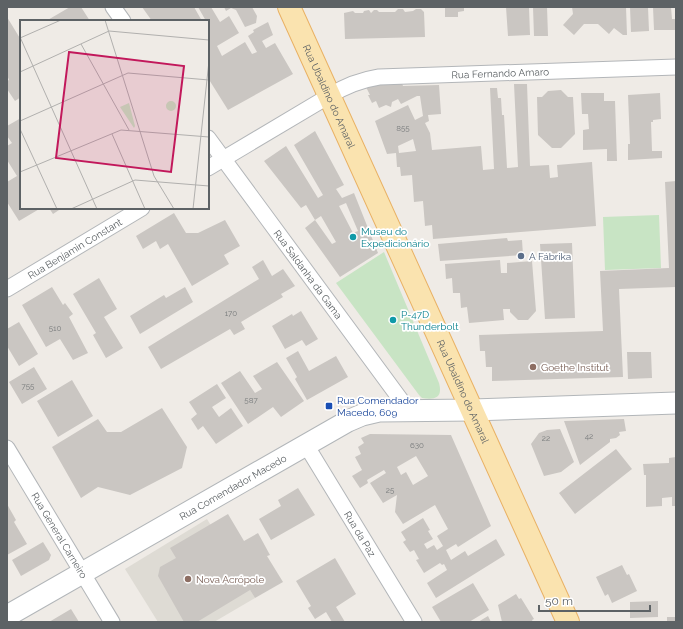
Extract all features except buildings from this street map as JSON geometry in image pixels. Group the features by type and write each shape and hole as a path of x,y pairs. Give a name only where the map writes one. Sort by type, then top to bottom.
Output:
{"main road":[{"name":"Rua Ubaldino do Amaral","path":"289,7 568,622"},
{"name":"Rua Comendador Macedo","path":"7,616 362,414 379,411 473,410 676,403"}],"street":[{"path":"113,7 122,20"},
{"name":"Rua Fernando Amaro","path":"329,96 361,80 379,77 676,67"},
{"path":"209,167 329,96"},
{"name":"Rua Saldanha da Gama","path":"209,139 409,411"},
{"name":"Rua Benjamin Constant","path":"7,289 140,209"},
{"name":"Rua da Paz","path":"306,445 414,622"},
{"name":"Rua General Carneiro","path":"7,448 112,622"}],"shaded area":[{"name":"Nova Acrópole","path":"207,519 255,598 214,622 158,622 125,569"}],"green space":[{"path":"659,215 661,268 605,270 603,217"},
{"path":"384,252 439,383 440,392 437,397 431,399 422,398 419,395 336,283"}],"place":[{"name":"Museu do Expedicionário","path":"353,237"},
{"name":"A Fábrika","path":"521,256"},
{"name":"P-47D Thunderbolt","path":"393,320"},
{"name":"Goethe Institut","path":"533,367"},
{"name":"Rua Comendador Macedo, 609","path":"329,406"},
{"name":"Nova Acrópole","path":"188,579"}]}
